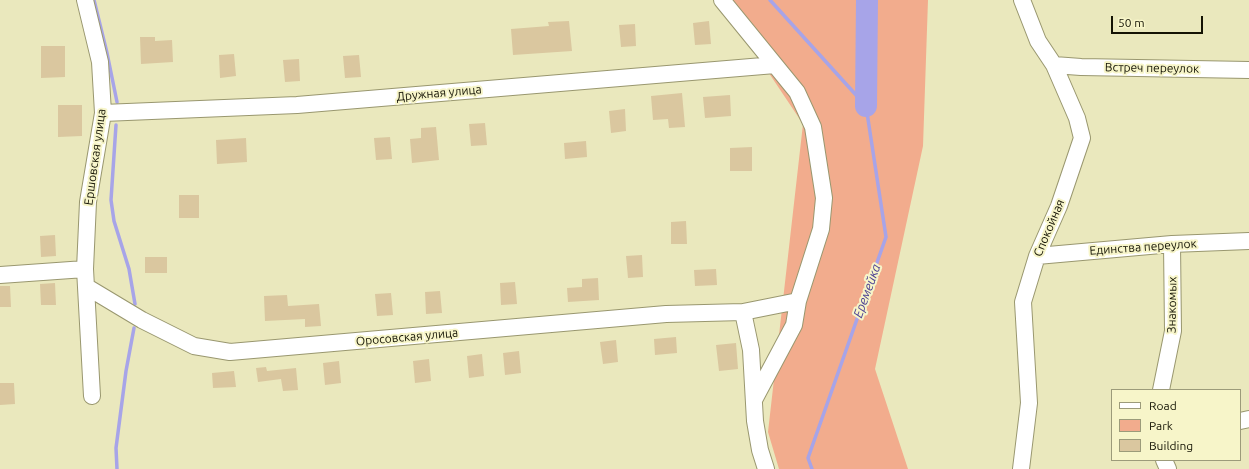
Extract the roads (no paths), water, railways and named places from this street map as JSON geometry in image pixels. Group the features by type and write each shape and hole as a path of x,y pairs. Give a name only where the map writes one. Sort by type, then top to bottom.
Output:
{"street":[{"name":"Ершовская улица","path":"85,0 100,62 103,113 88,202 85,269 92,396"},
{"path":"722,0 797,92 813,127 824,198 821,229 798,301 794,325 754,400"},
{"name":"Спокойная","path":"1021,469 1029,403 1023,302 1036,256 1059,206 1082,138 1077,118 1054,65 1038,42 1022,0"},
{"name":"Дружная улица","path":"103,113 297,105 775,65"},
{"name":"Встреч переулок","path":"1054,65 1081,67 1249,70"},
{"name":"Единства переулок","path":"1036,256 1172,244 1249,241"},
{"name":"Знакомых","path":"1161,389 1173,331 1172,244"},
{"path":"0,275 85,269"},
{"name":"Оросовская улица","path":"87,287 142,320 194,346 230,352 666,314 743,312 798,301"},
{"path":"743,312 751,350 755,420 760,450 766,469"}],"waterway":[{"path":"94,0 117,102"},
{"name":"Еремейка","path":"770,0 866,106 886,237 808,458 812,469"},
{"name":"Еремейка","path":"866,106 867,0"},
{"path":"116,125 111,200 114,221 129,269 135,304"},
{"path":"117,469 116,448 126,371 134,328"}]}
